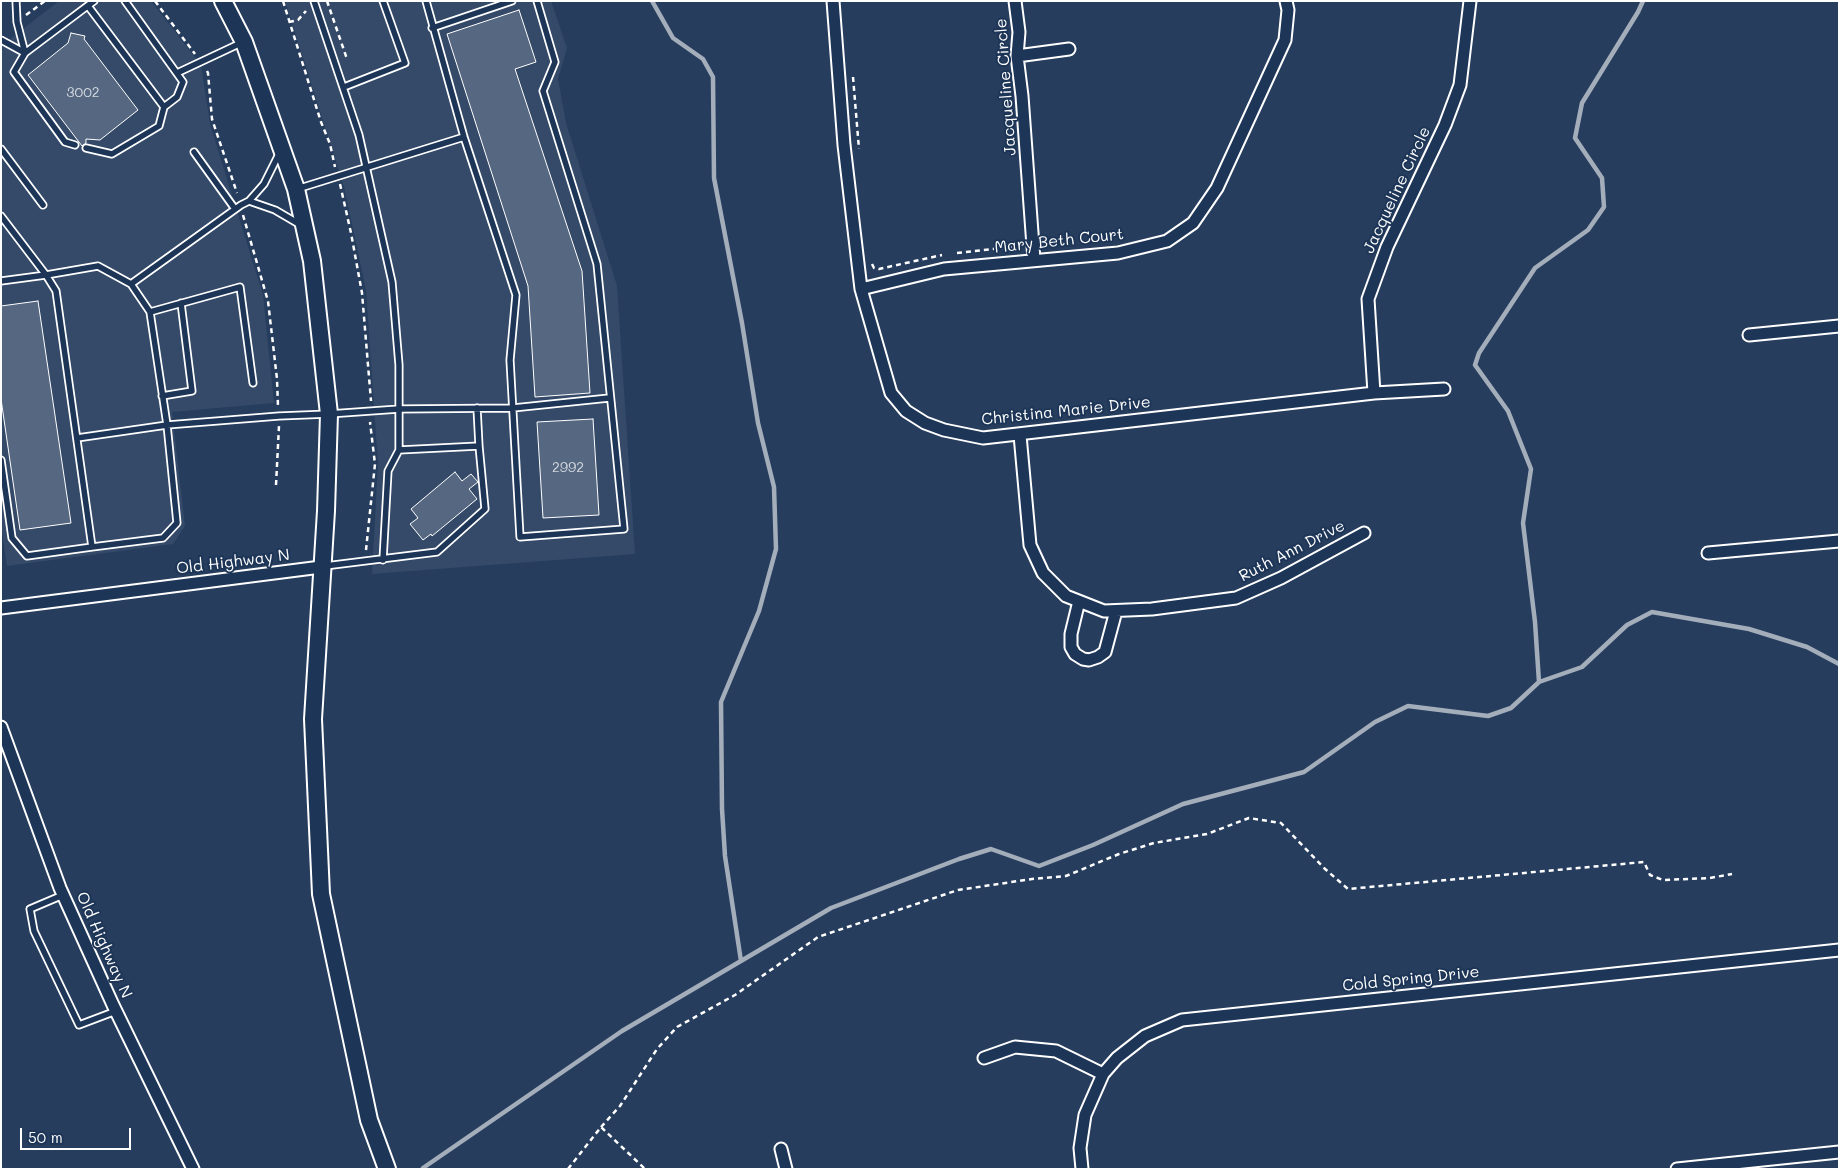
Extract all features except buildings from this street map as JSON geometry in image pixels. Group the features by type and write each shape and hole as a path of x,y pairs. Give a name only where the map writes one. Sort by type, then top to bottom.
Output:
{"main road":[{"path":"223,1 244,42 282,148 296,189 312,261 329,414 326,511 313,718 321,894 369,1120 387,1169"}],"street":[{"name":"Christina Marie Drive","path":"833,1 844,145 861,289 891,393 906,410 925,423 944,430 983,438 1374,393 1444,389"},
{"name":"Jacqueline Circle","path":"1015,1 1020,32 1017,56 1022,96 1034,260"},
{"name":"Mary Beth Court","path":"861,289 944,269 1118,253 1167,240 1193,223 1216,188 1285,40 1288,10 1286,1"},
{"name":"Jacqueline Circle","path":"1374,393 1368,299 1387,247 1445,125 1460,85 1470,1"},
{"path":"1017,56 1069,49"},
{"path":"1749,335 1839,326"},
{"name":"Ruth Ann Drive","path":"1020,435 1030,545 1043,573 1066,596 1104,611 1152,609 1236,598 1281,578 1364,532"},
{"path":"1708,553 1839,540"},
{"name":"Old Highway N","path":"1,608 321,567"},
{"path":"1079,601 1071,634 1071,646 1075,654 1083,659 1090,660 1104,652 1116,610"},
{"name":"Old Highway N","path":"1,727 63,895 116,1011 193,1169"},
{"name":"Cold Spring Drive","path":"1082,1169 1080,1148 1085,1114 1103,1074 1117,1058 1145,1036 1182,1020 1839,950"},
{"path":"984,1058 1015,1047 1056,1051 1103,1074"},
{"path":"781,1149 786,1169"},
{"path":"1677,1169 1839,1152"}],"lane":[{"path":"16,1 17,22 25,53"},
{"path":"76,145 65,142 14,72 25,53 94,1"},
{"path":"86,148 112,154 159,126 164,107 178,97 183,82 125,1"},
{"path":"314,1 359,135 392,282 399,365 399,450 388,471 383,560"},
{"path":"344,87 405,63 384,1"},
{"path":"426,1 464,137 516,295 510,360 520,537 624,529 609,398 597,264 542,90 555,62 537,1"},
{"path":"432,28 512,1"},
{"path":"88,6 164,107"},
{"path":"1,40 25,53"},
{"path":"177,73 244,42"},
{"path":"296,189 464,137"},
{"path":"131,284 249,201 264,184 282,148"},
{"path":"1,149 44,205"},
{"path":"194,152 238,207"},
{"path":"249,201 275,210 305,228"},
{"path":"1,216 56,291 92,547"},
{"path":"1,281 98,266 131,284 150,312 167,425 177,523 163,538 27,556 12,538 1,460"},
{"path":"150,312 240,287 253,383"},
{"path":"162,396 192,391 181,304"},
{"path":"76,438 167,425 279,416 399,409 513,408 609,398"},
{"path":"321,567 437,552 484,509 477,408"},
{"path":"399,450 479,446"},
{"path":"63,895 30,909 34,931 79,1025 116,1011"}],"path":[{"path":"156,1 208,73 212,119 268,301 277,379 279,416 276,485"},
{"path":"283,1 321,122 330,144 351,232 362,292 375,464 370,525 366,545 366,562"},
{"path":"328,1 346,59"},
{"path":"853,73 859,150"},
{"path":"954,254 1032,245"},
{"path":"870,261 874,268 879,269 921,258 946,254"},
{"path":"568,1169 620,1106 657,1049 677,1027 735,995 818,937 958,890 1066,876 1119,854 1154,843 1206,834 1249,818 1281,822 1324,868 1348,889 1644,862 1650,875 1663,880 1710,878 1732,874"},
{"path":"601,1127 646,1169"}],"shaded area":[{"path":"59,1 151,1 201,65 210,124 263,295 274,403 172,412 185,526 173,544 7,566 1,526 1,46"},
{"path":"285,1 551,1 567,48 558,79 566,123 617,286 635,554 372,574 378,464 366,290 344,187"}],"waterway":[{"path":"652,1 673,38 703,59 713,77 714,178 742,323 758,423 774,487 776,549 759,611 721,702 722,809 725,856 741,961"},
{"path":"1539,682 1535,622 1523,523 1531,469 1508,411 1475,365 1479,353 1535,268 1588,230 1604,207 1602,178 1575,138 1582,103 1643,1"},
{"path":"423,1168 622,1031 831,908 959,859 991,849 1039,866 1093,845 1183,804 1304,772 1375,722 1408,706 1488,716 1511,708 1539,682 1582,667 1627,625 1652,612 1749,629 1807,647 1839,664"}]}
